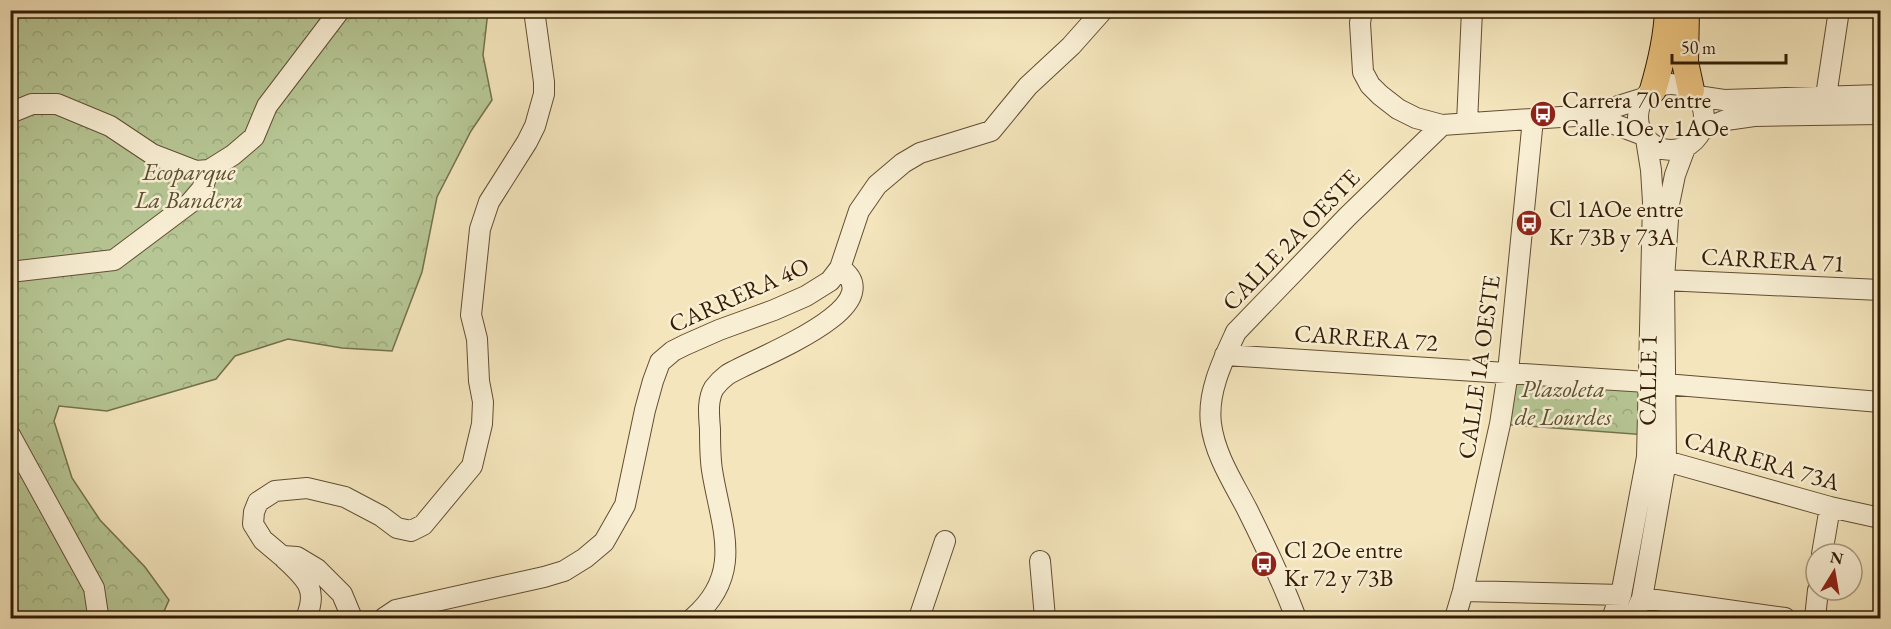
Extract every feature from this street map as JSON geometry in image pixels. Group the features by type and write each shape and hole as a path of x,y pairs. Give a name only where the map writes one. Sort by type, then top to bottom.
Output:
{"main road":[{"path":"1648,94 1668,34 1668,10"},
{"path":"1686,10 1685,62 1694,93"}],"street":[{"path":"10,113 32,104 57,104 110,126 152,154 196,171 209,170 233,155 254,137 267,106 340,10"},
{"path":"306,618 312,604 312,591 300,574 263,540 254,524 254,512 258,502 275,491 307,488 345,497 381,516 397,528 411,531 423,525 472,466 482,424 483,402 479,381 477,339 471,315 480,229 489,202 535,126 544,94 534,10"},
{"name":"CARRERA 4O","path":"384,618 396,610 564,572 604,542 625,505 645,410 660,362 685,345 806,296 830,281 840,268 859,211 877,185 903,163 920,153 991,131 1028,86 1071,46 1103,10"},
{"path":"1362,10 1360,23 1363,72 1370,85 1398,109 1416,118 1454,124 1590,115 1672,84 1694,93 1724,100 1881,94"},
{"path":"1454,124 1472,10"},
{"path":"1826,96 1839,10"},
{"path":"1590,115 1644,137 1661,149 1676,150 1685,148 1697,139 1702,130 1705,115 1694,93"},
{"path":"1644,137 1638,116 1648,94"},
{"path":"1702,130 1726,120 1754,116 1881,114"},
{"name":"CALLE 1A OESTE","path":"1455,618 1500,424 1508,372 1533,119"},
{"name":"CALLE 2A OESTE","path":"1296,618 1281,579 1217,450 1211,423 1213,391 1225,355 1236,332 1348,216 1454,124"},
{"name":"CALLE 1","path":"1633,618 1642,598 1666,460 1656,383 1653,202 1651,170 1644,137"},
{"name":"CALLE 1","path":"1612,618 1621,596 1647,457 1656,383 1669,204 1675,175 1685,148"},
{"path":"10,272 114,260 190,203 202,189 209,170"},
{"path":"693,618 709,605 722,580 727,546 711,468 709,406 714,388 726,375 784,347 838,315 850,301 854,288 850,276 840,268"},
{"name":"CARRERA 71","path":"1664,280 1881,290"},
{"name":"CARRERA 72","path":"1225,355 1508,372 1881,402"},
{"path":"10,435 94,588 98,615 95,618"},
{"name":"CARRERA 73A","path":"1666,460 1830,507 1881,519"},
{"path":"1824,542 1830,507"},
{"path":"919,618 945,541"},
{"path":"282,556 297,557 317,569 342,594 352,618"},
{"path":"1041,561 1045,618"},
{"path":"1463,591 1621,596"},
{"path":"1642,598 1785,618"},
{"path":"1815,618 1817,602"}],"green space":[{"name":"Ecoparque La Bandera","path":"10,11 488,11 483,55 492,100 471,131 437,197 422,272 392,351 342,348 288,339 235,356 216,379 107,411 59,406 54,421 72,478 100,520 145,567 169,600 161,618 11,618"},
{"name":"Plazoleta de Lourdes","path":"1508,372 1647,382 1647,435 1500,424"}],"place":[{"name":"Carrera 70 entre Calle 1Oe y 1AOe","path":"1543,114"},
{"name":"Cl 1AOe entre Kr 73B y 73A","path":"1529,223"},
{"name":"Cl 2Oe entre Kr 72 y 73B","path":"1264,564"}]}
